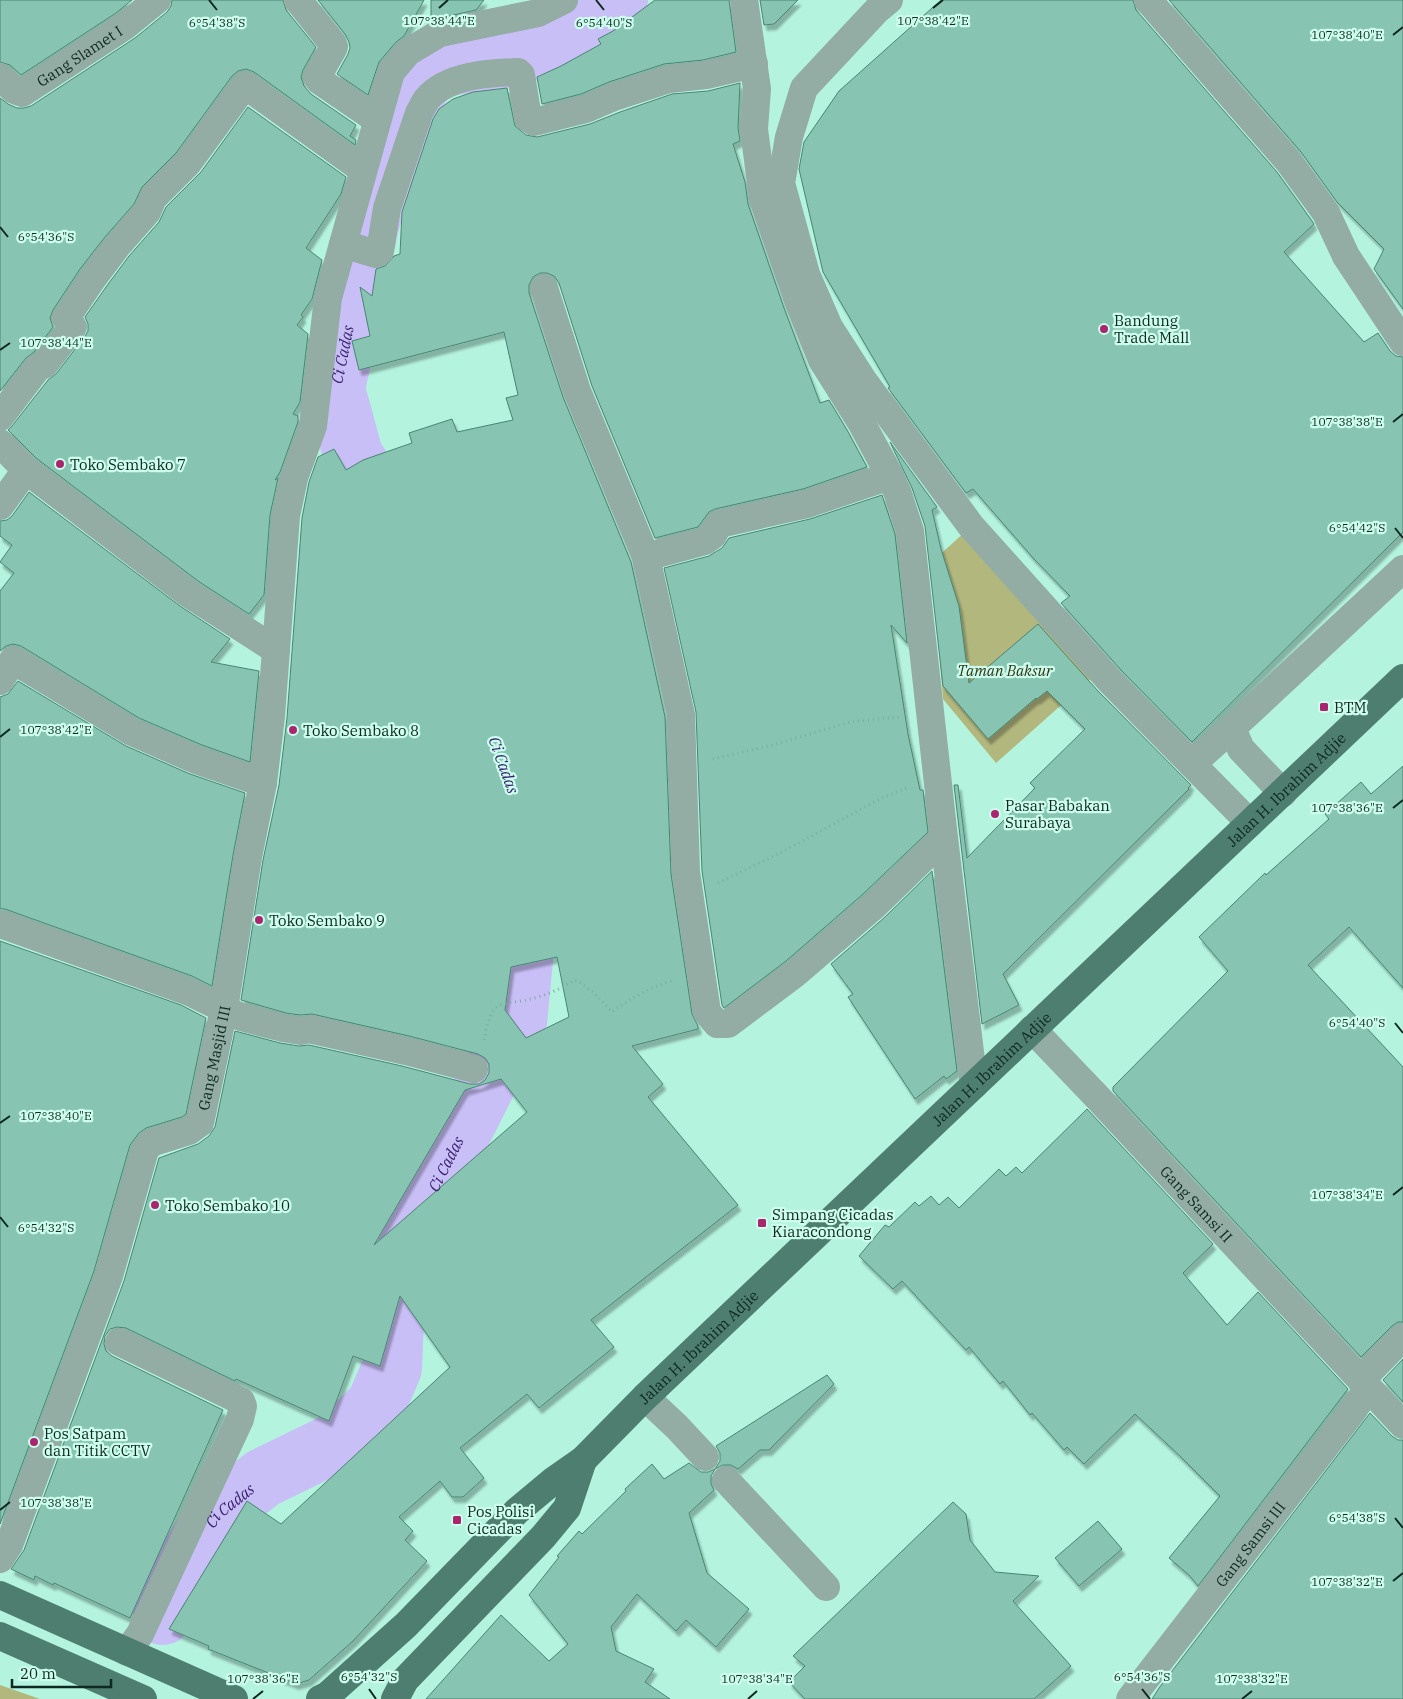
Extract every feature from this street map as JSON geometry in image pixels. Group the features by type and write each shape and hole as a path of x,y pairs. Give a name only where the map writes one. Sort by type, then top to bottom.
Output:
{"main road":[{"name":"Jalan H. Ibrahim Adjie","path":"320,1699 328,1695 406,1625 516,1511 583,1460 645,1397 1403,678"},
{"name":"Jalan H. Ibrahim Adjie","path":"395,1699 406,1680 543,1537 567,1508 583,1460"},
{"path":"0,1596 234,1699"},
{"path":"0,1636 143,1699"}],"street":[{"name":"Gang Slamet I","path":"0,77 14,90 22,93 125,26 157,0"},
{"path":"298,0 334,47 317,77 320,81 378,120"},
{"name":"Gang Masjid III","path":"0,1559 10,1545 109,1276 145,1150 151,1143 189,1131 200,1123 224,1009 248,857 263,783 276,650 286,516 294,478 313,426 328,298 355,247 363,170 391,72 408,52 440,33 538,13 564,0"},
{"path":"744,0 757,89 754,129 763,199 798,303 822,360 861,422 890,476 910,531 974,1085"},
{"path":"889,0 877,10 804,88 791,129 780,183 806,274 829,327 863,380 971,526 1110,681 1250,823"},
{"path":"1148,0 1290,162 1326,213 1346,256 1403,342"},
{"path":"355,247 376,254 380,251 387,208 420,113 427,99 446,85 474,75 518,72 521,76 528,118 534,122 586,109 614,97 669,79 706,75 754,64"},
{"path":"0,417 38,366 44,365 73,327 66,318 93,278 117,246 147,212 153,198 188,163 245,85 363,170"},
{"path":"544,288 577,391 646,556 681,715 686,872 707,1012 717,1024 728,1024 796,973 866,912 944,838"},
{"path":"0,443 26,470 189,594 276,650"},
{"path":"0,506 26,470"},
{"path":"646,556 705,541 713,535 719,524 807,504 890,476"},
{"path":"1192,764 1403,569"},
{"path":"0,681 13,660 132,732 196,760 263,783"},
{"path":"1232,728 1242,749 1282,793"},
{"path":"0,924 188,991 241,1017 282,1028 301,1031 309,1029 474,1069"},
{"name":"Gang Samsi II","path":"1032,1029 1360,1394 1403,1426"},
{"name":"Gang Samsi III","path":"1130,1699 1403,1337"},
{"path":"119,1342 241,1401 244,1406 240,1419 140,1634 127,1652"},
{"path":"645,1397 705,1457"},
{"path":"726,1480 826,1588"}],"path":[{"path":"683,767 773,745 850,722 930,712"},
{"path":"690,896 778,854 880,799 937,776"},
{"path":"474,1069 493,1010 504,1003 527,1000 556,992 574,980 593,992 612,1012 649,988 702,974"}],"green space":[{"name":"Taman Baksur","path":"967,530 1095,675 996,763 943,699 932,562"},
{"path":"0,1685 40,1699 0,1699"}],"building":[{"path":"0,0 132,0 116,13 21,75 10,65 0,62"},
{"path":"172,0 283,0 286,10 316,47 303,70 301,77 304,86 311,94 356,125 350,136 356,140 355,145 254,72 246,69 238,71 232,76 176,153 142,187 134,204 80,269 53,310 50,318 53,327 0,391 0,98 17,108 31,106 135,38 167,12"},
{"path":"318,0 424,0 404,36 396,42 379,62 368,95 337,74 348,54 349,42 345,34"},
{"path":"431,0 484,0 476,10 431,20"},
{"path":"655,0 729,0 736,52 703,60 664,64 609,82 581,94 542,104 537,77 601,44 598,39 613,31"},
{"path":"760,0 798,0 774,24 764,25"},
{"name":"Bandung Trade Mall","path":"941,0 1133,0 1136,10 1277,172 1314,224 1284,252 1364,342 1378,333 1390,351 1396,356 1403,357 1403,532 1192,742 1121,670 1061,603 1070,596 1034,559 973,489 966,493 888,388 890,387 823,272 799,169 804,142 839,91"},
{"path":"1169,0 1403,0 1403,309 1374,269 1384,249 1337,202 1301,152"},
{"path":"740,83 738,128 740,141 733,144 745,182 748,204 784,308 820,403 829,400 867,467 803,489 715,509 709,512 698,527 655,538 592,386 559,283 554,276 540,273 533,277 529,285 529,293 563,397 631,562 665,717 671,874 692,1014 698,1029 632,1046 663,1084 648,1097 738,1205 591,1320 614,1347 539,1408 527,1394 460,1448 484,1478 463,1497 452,1497 440,1481 399,1517 413,1531 405,1540 427,1561 353,1641 309,1680 296,1684 208,1649 209,1646 169,1629 247,1501 281,1524 450,1367 400,1296 380,1366 353,1356 329,1421 236,1379 235,1381 126,1328 117,1327 110,1329 105,1336 104,1344 106,1351 112,1356 223,1410 130,1618 54,1583 53,1585 35,1576 34,1580 11,1569 24,1550 124,1281 159,1158 198,1144 209,1136 215,1127 235,1031 280,1043 299,1046 309,1045 470,1084 479,1084 485,1080 489,1073 489,1064 485,1058 478,1054 312,1014 286,1013 241,1000 263,860 279,785 287,718 302,518 309,482 318,457 334,449 346,470 363,460 412,443 409,433 452,419 457,432 513,420 506,398 518,395 504,332 359,370 352,341 370,336 360,287 372,296 376,269 385,266 394,256 400,254 402,212 433,119 439,109 453,99 473,92 507,88 515,126 526,135 537,137 590,124 672,94 708,91","holes":["557,957 569,1017 526,1038 505,1010 511,967","501,1079 527,1112 374,1245 465,1090"]},
{"path":"248,107 346,177 341,194 306,248 322,260 312,299 301,315 303,317 297,325 308,334 300,402 293,414 298,416 298,422 280,472 275,480 278,478 270,515 264,595 249,614 198,581 36,458 8,430 48,380 56,374 85,336 88,331 88,324 85,317 129,256 159,222 166,207 201,172"},
{"path":"890,442 937,507 932,510 941,549 959,606 969,683 1038,624 1098,691 1191,785 1003,974 1019,1005 982,1024 954,785 958,785 967,858 1035,788 1030,783 1085,729 1047,691 1036,698 988,739 943,686 925,526 912,488"},
{"path":"29,492 180,606 230,639 211,662 259,671 250,762 202,745 139,718 21,646 13,644 6,646 0,651 0,591 14,573 0,562 12,545 0,536 0,521 7,520 12,516"},
{"path":"882,495 895,534 907,643 891,625 908,734 920,790 923,790 928,832 863,894 786,961 724,1008 702,871 696,712 664,568 709,556 722,548 729,538 810,519"},
{"path":"18,681 126,746 190,774 245,793 212,986 192,976 5,909 0,909 0,697 8,694"},
{"path":"1403,766 1403,988 1349,927 1308,965 1403,1067 1403,1322 1398,1322 1392,1326 1361,1357 1113,1091 1113,1087 1228,971 1199,937 1265,873 1266,875 1329,819 1325,814 1361,782 1371,794"},
{"path":"932,871 957,1071 946,1079 944,1076 915,1099 848,997 853,994 831,964 885,917"},
{"path":"0,941 181,1005 206,1018 186,1114 182,1117 146,1128 139,1133 130,1145 94,1271 0,1524"},
{"path":"1087,1109 1213,1244 1183,1273 1227,1325 1258,1292 1348,1389 1198,1586 1189,1575 1169,1558 1220,1496 1182,1458 1135,1414 1084,1464 1067,1447 1064,1450 1032,1413 1030,1415 1003,1381 1000,1384 969,1347 966,1350 902,1281 893,1289 859,1256 885,1225 889,1227 915,1202 919,1206 931,1196 939,1205 948,1197 959,1208 999,1169 1006,1176 1016,1167 1022,1173"},
{"path":"1403,1359 1403,1402 1383,1380"},
{"path":"827,1375 834,1384 769,1450 760,1450 738,1469 731,1465 723,1465 715,1469 720,1461 720,1453 716,1446"},
{"path":"1370,1413 1392,1436 1398,1440 1403,1440 1403,1699 1152,1699 1159,1688"},
{"path":"689,1463 701,1472 715,1469 711,1476 711,1484 714,1490 689,1513 707,1573 749,1609 716,1647 686,1620 676,1631 637,1594 611,1627 616,1651 654,1669 645,1682 670,1699 426,1699 501,1615 549,1661 568,1644 529,1595 559,1557 557,1556 579,1531 582,1534 652,1464 664,1479"},
{"path":"953,1502 966,1514 970,1540 995,1572 1039,1576 1013,1601 1071,1666 1034,1699 805,1699 789,1682 805,1666 793,1656"},
{"path":"1098,1521 1122,1549 1079,1586 1055,1558"}],"waterway":[{"name":"Ci Cadas","path":"402,532 353,455 335,389 369,225 405,110 432,68 516,57 596,19 618,0"},
{"name":"Ci Cadas","path":"163,1615 180,1572 216,1515 263,1478 339,1441 376,1405 392,1368 396,1273 434,1187 517,1022 528,909 526,883"}],"place":[{"name":"Bandung Trade Mall","path":"1104,329"},
{"name":"Toko Sembako 7","path":"60,464"},
{"name":"BTM","path":"1324,707"},
{"name":"Toko Sembako 8","path":"293,730"},
{"name":"Pasar Babakan Surabaya","path":"995,814"},
{"name":"Toko Sembako 9","path":"259,920"},
{"name":"Toko Sembako 10","path":"155,1205"},
{"name":"Simpang Cicadas Kiaracondong","path":"762,1223"},
{"name":"Pos Satpam dan Titik CCTV","path":"34,1442"},
{"name":"Pos Polisi Cicadas","path":"457,1520"}]}
